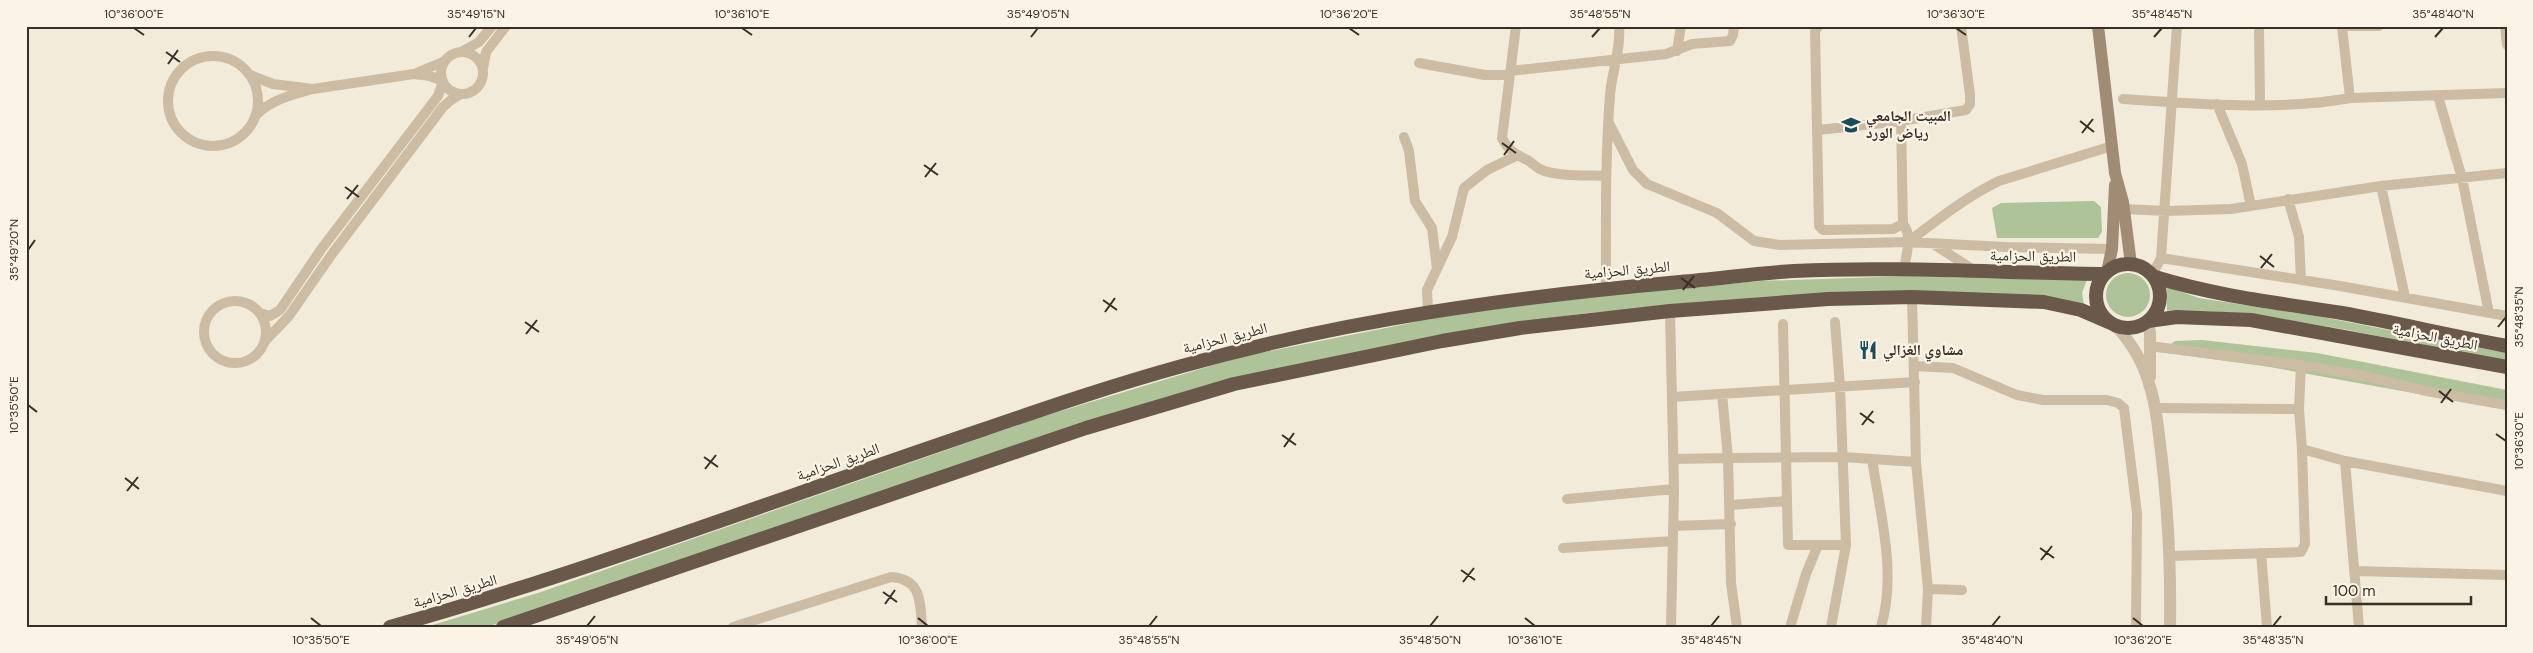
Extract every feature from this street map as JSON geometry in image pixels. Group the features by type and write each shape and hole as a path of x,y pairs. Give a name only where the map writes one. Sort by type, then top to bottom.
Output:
{"highway":[{"name":"الطريق الحزامية","path":"390,627 542,582 910,454 1172,368 1274,342 1428,311 1606,288 1793,272 1904,269 2106,273 2123,264 2132,264 2140,266 2154,276 2209,293 2373,319 2507,346"},
{"path":"2106,273 2100,282 2096,300 2099,309 2113,324"},
{"path":"2148,321 2155,314 2160,295 2154,276"},
{"name":"الطريق الحزامية","path":"503,627 1030,446 1234,384 1301,369 1520,328 1670,311 1782,301 1912,297 2053,304 2081,310 2113,324 2128,328 2148,321 2177,316 2251,320 2507,367"}],"main road":[{"path":"2098,26 2115,173 2124,209 2132,264"},
{"path":"2106,273 2112,248 2115,173"}],"street":[{"path":"314,89 273,84 250,74 230,58 213,55 196,59 181,69 171,84 168,93 169,111 172,120 182,134 198,144 207,146 233,141 247,131 256,116 266,105 276,100 314,89 414,74 460,52 473,48 492,26"},
{"path":"414,74 430,76 443,82 453,92 461,94 470,93 479,85 486,52 506,26"},
{"path":"1516,26 1502,138 1505,146 1530,161 1539,169 1550,172 1606,176"},
{"path":"1606,288 1606,176 1611,86 1619,48 1619,26"},
{"path":"1677,51 1681,26"},
{"path":"1419,63 1485,75 1510,73 1677,51 1692,44 1730,41 1734,26"},
{"path":"1818,26 1815,32 1820,229 1893,229 1903,224"},
{"path":"1818,130 1902,121 1966,110 1970,104 1970,95 1961,26"},
{"path":"2154,276 2162,258 2176,26"},
{"path":"2259,26 2260,104"},
{"path":"2350,98 2342,27 2380,26"},
{"path":"2505,26 2507,45"},
{"path":"460,52 477,58 483,68"},
{"path":"446,60 441,72 443,82 438,96 322,248 284,305 270,316 260,313 242,302 230,301 219,305 205,321 204,341 214,356 224,362 236,364 252,358 260,351 265,341 289,316 332,254 444,107 461,94"},
{"path":"250,74 258,99 256,116"},
{"path":"2123,99 2217,104 2260,104 2324,103 2350,98 2507,93"},
{"path":"2438,96 2462,178 2489,313"},
{"path":"2217,104 2242,164 2250,206"},
{"path":"1902,121 1903,224 1906,228 1908,242 1904,269"},
{"path":"1609,123 1633,170 1647,184 1717,213 1754,241 1780,245 1908,242 2112,248"},
{"path":"1404,137 1409,151 1416,201 1432,228 1436,269"},
{"path":"1908,242 1961,202 1982,189 2000,181 2112,146"},
{"path":"1428,311 1427,290 1452,237 1464,188 1487,170 1518,155"},
{"path":"2124,209 2166,211 2209,210 2250,206 2381,186 2507,173"},
{"path":"2381,186 2405,297"},
{"path":"2288,199 2299,237 2301,280"},
{"path":"1933,244 1976,271"},
{"path":"2162,258 2262,276 2301,280 2405,297 2507,316"},
{"path":"1912,297 1916,462 1928,588 1926,627"},
{"path":"1670,311 1674,459 1671,627"},
{"path":"260,313 266,330 265,341"},
{"path":"2148,321 2150,332 2150,387"},
{"path":"1831,627 1846,545 1840,387 1835,322"},
{"path":"1783,324 1788,545 1846,545"},
{"path":"2113,324 2124,335 2138,357 2150,387 2155,408 2165,479 2170,556 2170,627"},
{"path":"2149,346 2301,365 2364,376 2426,391 2507,405"},
{"path":"2170,556 2297,553 2304,548 2302,449 2299,409 2301,365"},
{"path":"1915,366 1954,368 2017,395 2043,400 2107,400 2118,403 2124,408 2137,512 2136,627"},
{"path":"1672,397 1915,382"},
{"path":"1722,394 1728,458 1732,582 1737,627"},
{"path":"2155,408 2299,409"},
{"path":"2302,449 2345,461 2507,492"},
{"path":"1674,459 1843,457 1916,462"},
{"path":"1872,459 1888,566 1888,601 1881,627"},
{"path":"2345,461 2359,627"},
{"path":"1567,499 1674,489"},
{"path":"1730,505 1787,501"},
{"path":"1673,526 1731,524"},
{"path":"1563,548 1673,542"},
{"path":"1791,624 1806,574 1818,545"},
{"path":"2261,554 2267,627"},
{"path":"2354,571 2507,575"},
{"path":"733,627 890,577 901,578 915,588 919,595 922,627"},
{"path":"1928,588 1962,590"}],"green space":[{"path":"2094,201 2101,207 2102,232 2098,238 1997,238 1992,208 2001,203"},
{"path":"2132,273 2144,279 2149,286 2149,304 2144,311 2137,316 2124,317 2116,314 2109,307 2106,291 2109,283 2116,276"},
{"path":"1907,276 2022,279 2088,277 2082,293 2084,305 2065,301 1654,307 1587,313 1498,325 1258,373 486,627 426,627 541,592 1041,417 1240,357 1501,305 1760,281"},
{"path":"2167,287 2199,298 2322,317 2507,353 2507,361 2288,320 2228,312 2167,311"},
{"path":"2202,340 2317,353 2507,390 2507,410 2270,367 2160,352 2175,341"}],"place":[{"name":"المبيت الجامعي رياض الورد","path":"1851,125"},
{"name":"مشاوي الغزالي","path":"1868,350"}]}
